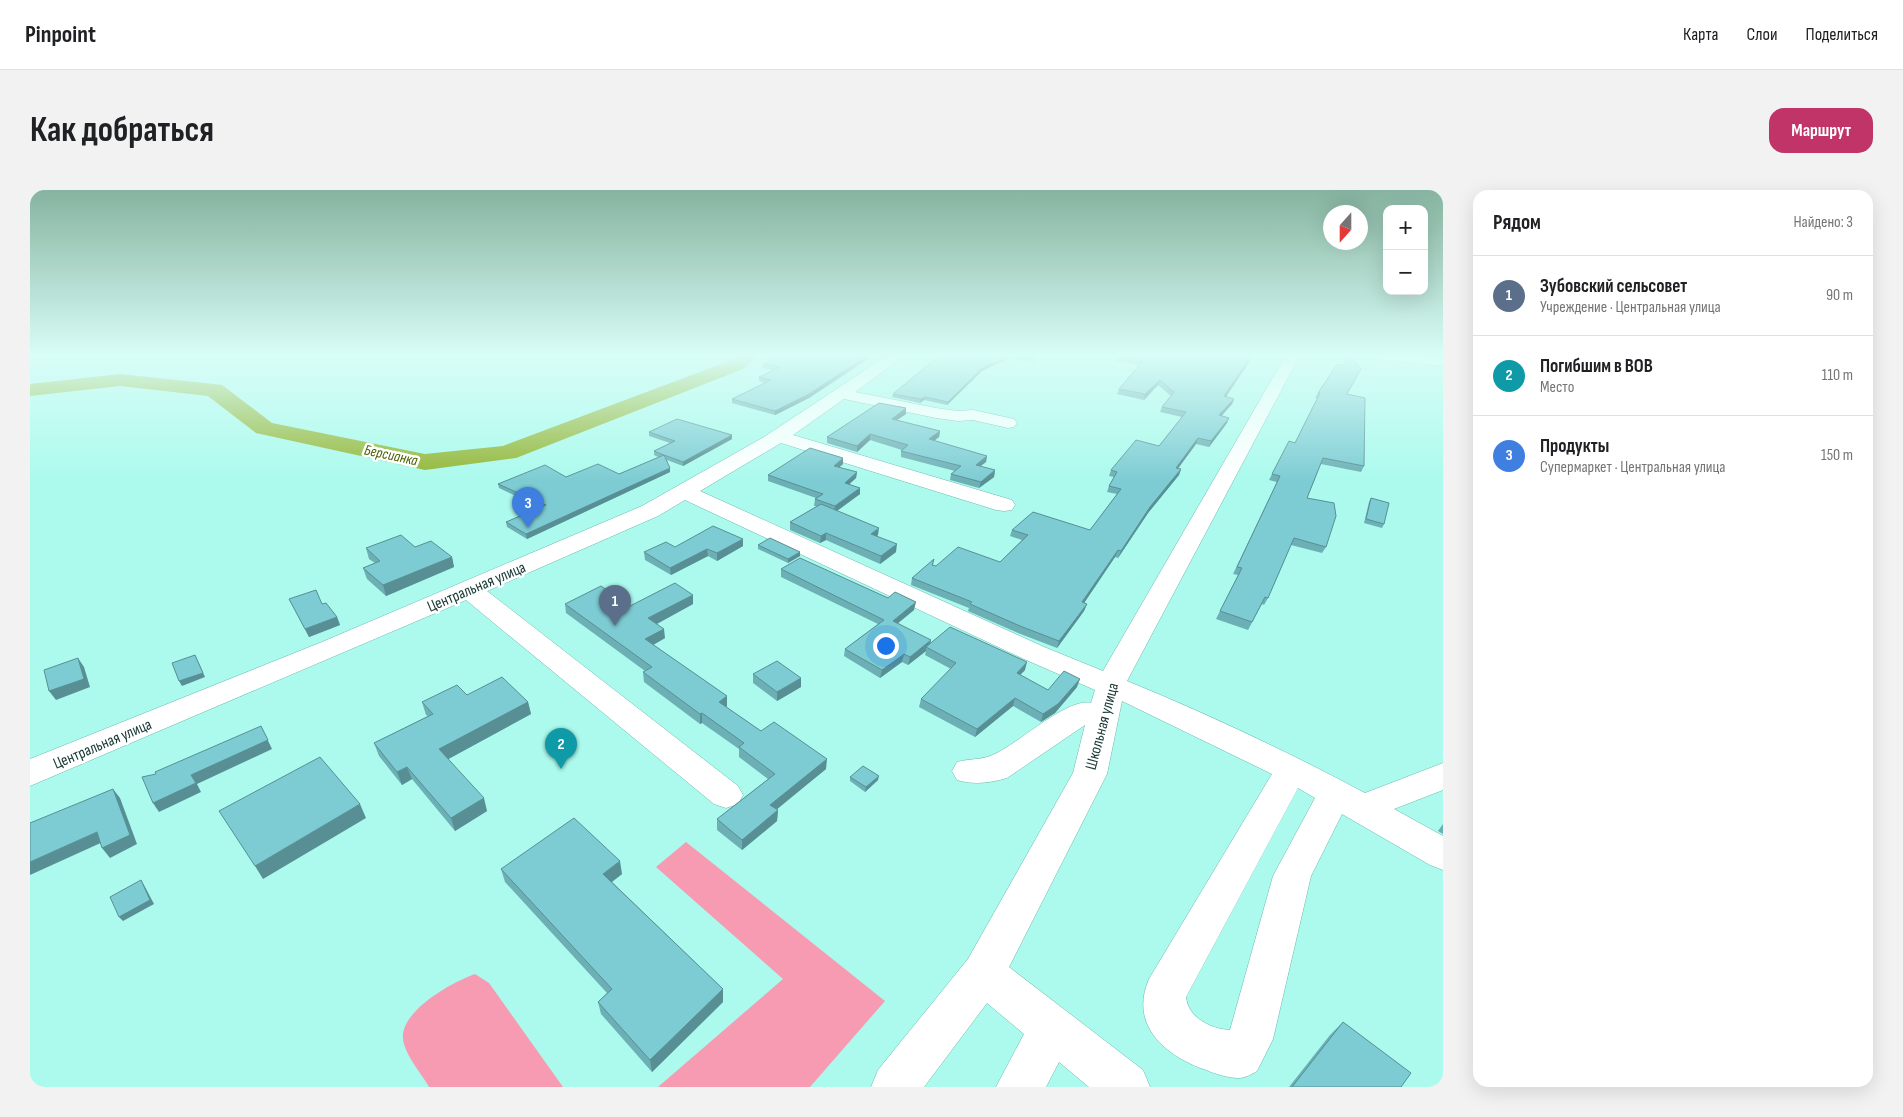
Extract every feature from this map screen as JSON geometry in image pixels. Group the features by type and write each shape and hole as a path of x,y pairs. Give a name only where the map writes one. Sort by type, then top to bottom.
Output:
{"street":[{"name":"Центральная улица","path":"30,773 641,515 684,492 778,436 838,397"},
{"path":"856,397 936,413 958,416 973,415 1008,423"},
{"name":"Школьная улица","path":"895,1087 983,973 1090,774 1107,700 1270,397"},
{"path":"778,436 1004,505"},
{"path":"684,492 708,501 1034,653 1107,700 1292,769 1443,854"},
{"path":"469,589 726,795"},
{"path":"969,771 995,769 1074,718 1107,700"},
{"path":"1292,769 1164,994 1163,1009 1177,1030 1200,1047 1219,1053 1242,1055 1250,1039 1292,876 1335,792"},
{"path":"1371,812 1379,802 1443,776"},
{"path":"983,973 1126,1087"},
{"path":"1020,1087 1052,1028"}],"shaded area":[{"path":"686,842 885,1001 810,1087 658,1087 783,979 656,867"},
{"path":"475,974 489,983 563,1087 429,1087 406,1050 403,1033 416,1011 427,1001 453,984"}],"building":[{"path":"736,397 803,397 775,411 732,399"},
{"path":"909,397 953,397 948,402 925,397 921,399"},
{"path":"1170,397 1227,397 1234,399 1219,415 1229,418 1211,441 1198,438 1176,468 1181,469 1150,507 1121,551 1118,550 1082,602 1087,604 1059,641 970,604 972,602 912,578 934,559 932,565 936,566 958,547 1000,562 1028,535 1012,530 1033,512 1090,530 1121,489 1109,486 1117,472 1111,470 1136,440 1159,446 1186,412 1162,407"},
{"path":"1318,397 1365,398 1364,466 1323,458 1307,498 1334,503 1336,516 1326,547 1294,538 1268,598 1265,597 1252,622 1220,611 1242,568 1237,567 1280,476 1272,474 1289,441 1295,443"},
{"path":"879,403 906,408 892,419 940,431 929,439 987,456 976,465 995,470 981,482 951,474 961,466 901,451 908,445 870,434 857,446 827,437"},
{"path":"677,419 732,435 683,462 654,451 675,441 649,432"},
{"path":"810,448 843,458 834,466 857,472 845,483 860,488 835,506 815,499 823,494 768,475"},
{"path":"664,455 670,468 526,534 506,522 546,505 498,484 545,465 566,477 598,464 619,474"},
{"path":"1371,498 1389,503 1384,524 1366,519"},
{"path":"821,504 879,528 871,534 897,544 881,556 826,533 821,536 790,522"},
{"path":"713,526 743,539 717,553 707,549 670,568 644,552 666,542 675,547"},
{"path":"401,535 415,547 431,541 452,557 383,585 363,568 380,561 366,548"},
{"path":"770,538 800,552 788,559 758,545"},
{"path":"800,558 888,598 895,592 916,602 893,621 931,640 910,657 904,654 882,670 845,649 884,620 781,569"},
{"path":"675,583 693,595 648,618 664,629 645,639 727,696 719,702 761,731 774,722 827,759 770,805 778,810 742,840 717,819 775,774 739,747 744,743 702,713 700,714 643,672 652,667 565,604 601,586 630,606"},
{"path":"316,590 322,604 326,603 337,617 305,629 289,599"},
{"path":"950,627 1027,662 1017,673 1048,690 1064,671 1080,679 1058,704 1043,714 1015,698 977,729 921,699 956,663 926,647"},
{"path":"195,655 203,673 179,681 172,663"},
{"path":"78,658 84,679 49,691 44,670"},
{"path":"777,661 801,678 777,692 753,674"},
{"path":"502,677 528,702 439,749 484,798 451,818 407,767 397,772 374,743 433,714 422,702 457,685 467,695"},
{"path":"261,726 268,740 191,775 196,783 153,803 142,777 156,774 155,772"},
{"path":"320,757 360,804 255,866 219,811"},
{"path":"863,766 879,776 866,787 850,777"},
{"path":"113,789 130,835 102,848 97,832 30,862 30,823"},
{"path":"574,818 620,861 603,874 723,989 650,1060 598,1002 612,989 501,869"},
{"path":"141,880 150,900 119,917 110,897"},
{"path":"1343,1022 1411,1073 1401,1087 1292,1087"}],"waterway":[{"name":"Берсианка","path":"223,397 264,428 425,462 507,453 653,397"}],"place":[{"name":"Продукты","path":"528,528"},
{"name":"Зубовский сельсовет","path":"615,626"},
{"name":"Погибшим в ВОВ","path":"561,769"}]}
